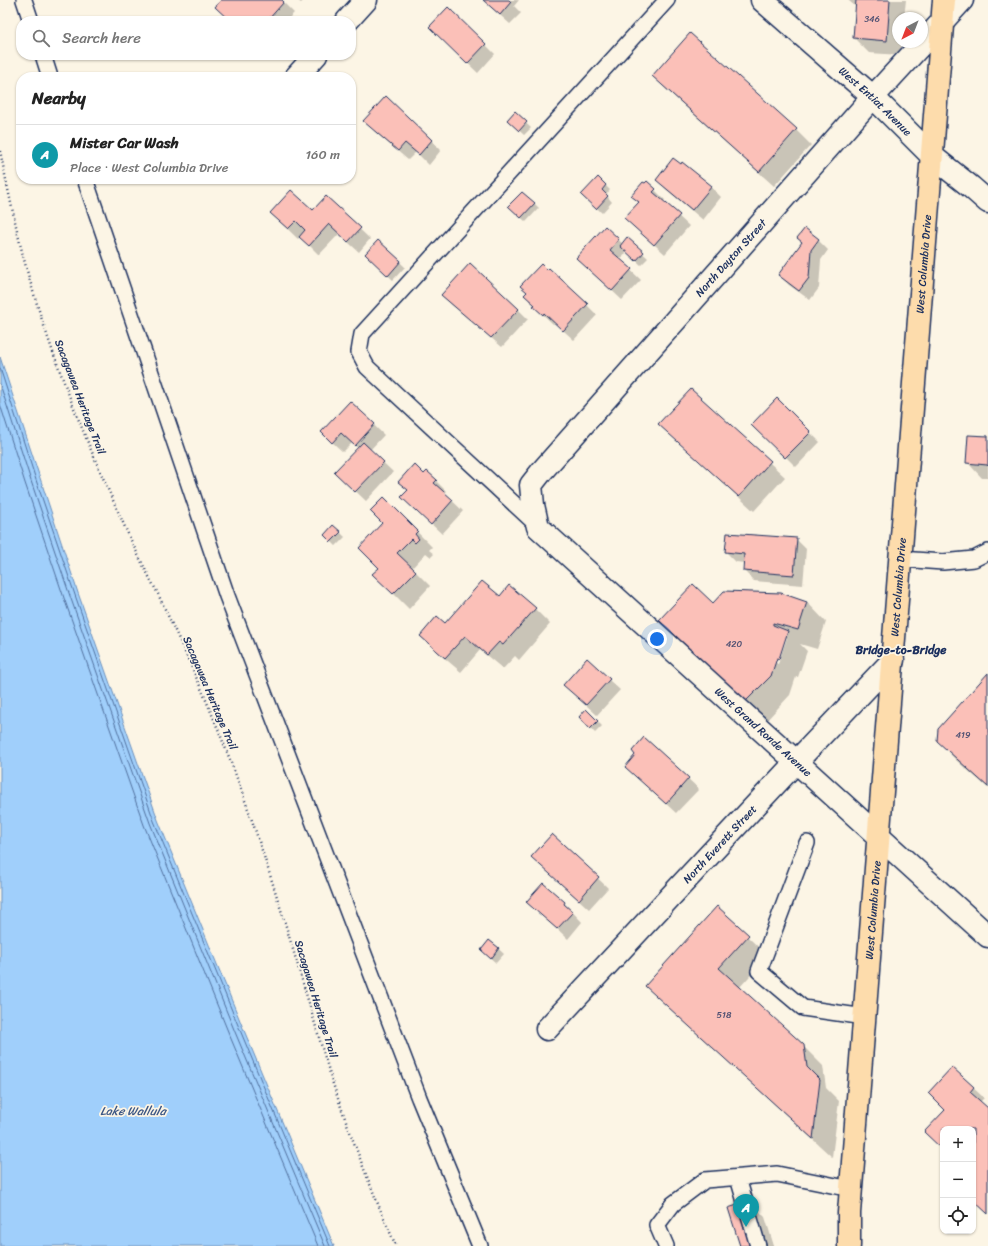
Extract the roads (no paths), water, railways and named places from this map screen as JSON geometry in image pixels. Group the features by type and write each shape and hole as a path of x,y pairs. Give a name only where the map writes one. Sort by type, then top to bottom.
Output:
{"main road":[{"name":"West Columbia Drive","path":"849,1246 849,1213 944,0"}],"street":[{"path":"352,16 366,0"},
{"name":"West Entiat Avenue","path":"762,0 873,97 932,156 988,202"},
{"name":"North Dayton Street","path":"538,527 532,505 532,485 553,459 873,97 962,0"},
{"path":"301,72 311,60"},
{"name":"West Grand Ronde Avenue","path":"538,527 796,762 879,835 988,936"},
{"name":"North Everett Street","path":"548,1029 893,660"}],"lane":[{"path":"24,0 29,16"},
{"path":"538,527 368,367 359,352 362,334 667,0"},
{"path":"45,60 48,72"},
{"path":"87,184 227,596 413,1084 480,1246"},
{"path":"900,559 943,562 974,559 988,552"},
{"path":"807,843 759,971 803,1008 864,1017"},
{"path":"666,1246 657,1225 673,1204 705,1180 777,1174 851,1189"},
{"path":"738,1178 758,1246"}],"water":[{"name":"Lake Wallula","path":"0,357 78,593 158,820 334,1246 0,1246"}],"place":[{"name":"Mister Car Wash","path":"746,1227"}],"district":[{"name":"Bridge-to-Bridge","path":"901,650"}]}
